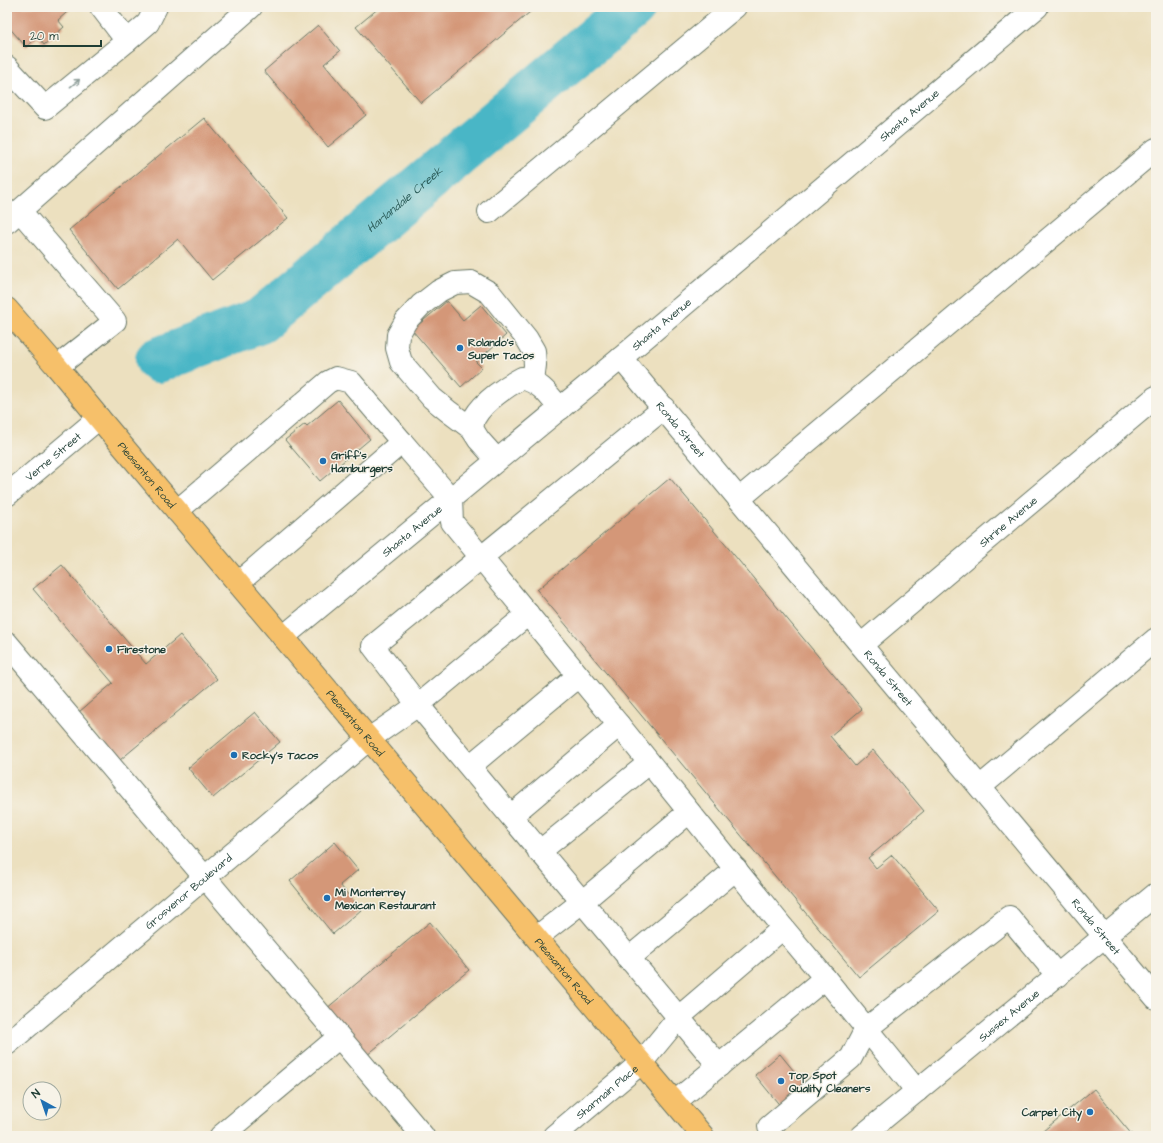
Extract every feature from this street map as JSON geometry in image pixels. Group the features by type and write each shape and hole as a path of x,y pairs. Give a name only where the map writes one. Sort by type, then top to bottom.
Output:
{"main road":[{"name":"Pleasanton Road","path":"7,309 704,1136"}],"street":[{"path":"101,7 127,41"},
{"path":"7,67 44,108 148,23 156,7"},
{"path":"57,367 115,321 14,216 251,7"},
{"path":"489,212 735,7"},
{"name":"Shasta Avenue","path":"283,637 560,409 1037,7"},
{"path":"739,499 1156,149"},
{"path":"497,460 479,440 472,429 448,412 432,398 401,362 397,348 398,334 406,321 421,305 439,290 455,283 471,282 490,293 527,339 534,351 536,364 533,381"},
{"name":"Ronda Street","path":"621,358 1156,998"},
{"path":"177,511 328,382 336,378 352,382 451,499 452,522 917,1091"},
{"path":"472,429 475,417 486,404 508,386 522,378 533,381 541,387 560,409"},
{"name":"Shrine Avenue","path":"860,645 1156,397"},
{"path":"664,408 373,646 418,704 539,852 719,1066"},
{"name":"Verne Street","path":"7,495 99,418"},
{"path":"238,583 402,442"},
{"name":"Grosvenor Boulevard","path":"7,1044 369,739 418,704 528,614"},
{"path":"980,787 1156,639"},
{"path":"7,643 423,1136"},
{"path":"470,766 578,676"},
{"path":"511,816 618,725"},
{"path":"539,852 649,763"},
{"path":"537,937 582,902 689,812"},
{"path":"628,959 736,869"},
{"name":"Sussex Avenue","path":"862,1136 1156,894"},
{"path":"769,1127 851,1058 866,1029 1010,917 1058,976"},
{"name":"Sharmain Place","path":"554,1136 642,1062 679,1017 783,928"},
{"path":"675,1102 825,978"},
{"path":"221,1136 340,1037"}],"building":[{"path":"7,7 73,7 58,20 64,27 44,45 38,37 26,47 7,25"},
{"path":"380,7 536,7 421,103 356,27"},
{"path":"318,25 340,51 324,64 366,115 328,147 264,71"},
{"path":"204,118 288,218 212,280 178,239 118,289 69,230"},
{"name":"Rolando's Super Tacos","path":"447,301 463,320 481,305 506,335 476,362 482,368 461,387 412,330"},
{"name":"Griff's Hamburgers","path":"338,400 370,439 320,481 285,440 305,424 307,426"},
{"path":"670,478 862,709 830,736 855,766 873,750 924,811 868,858 876,868 892,855 939,911 859,977 537,590"},
{"name":"Firestone","path":"62,565 146,664 180,635 217,679 120,760 79,712 113,683 33,589"},
{"name":"Rocky's Tacos","path":"255,712 280,742 213,798 188,768"},
{"name":"Mi Monterrey Mexican Restaurant","path":"335,842 358,870 340,885 361,910 333,934 290,881"},
{"path":"430,922 469,970 366,1056 326,1009"},
{"name":"Top Spot Quality Cleaners","path":"780,1054 807,1087 782,1108 755,1075"},
{"name":"Carpet City","path":"1094,1089 1133,1136 1037,1136"}],"waterway":[{"name":"Harlandale Creek","path":"158,360 260,321 633,7"}],"place":[{"name":"Rolando's Super Tacos","path":"460,348"},
{"name":"Griff's Hamburgers","path":"323,461"},
{"name":"Firestone","path":"109,649"},
{"name":"Rocky's Tacos","path":"234,755"},
{"name":"Mi Monterrey Mexican Restaurant","path":"327,898"},
{"name":"Top Spot Quality Cleaners","path":"781,1081"},
{"name":"Carpet City","path":"1090,1112"}]}
